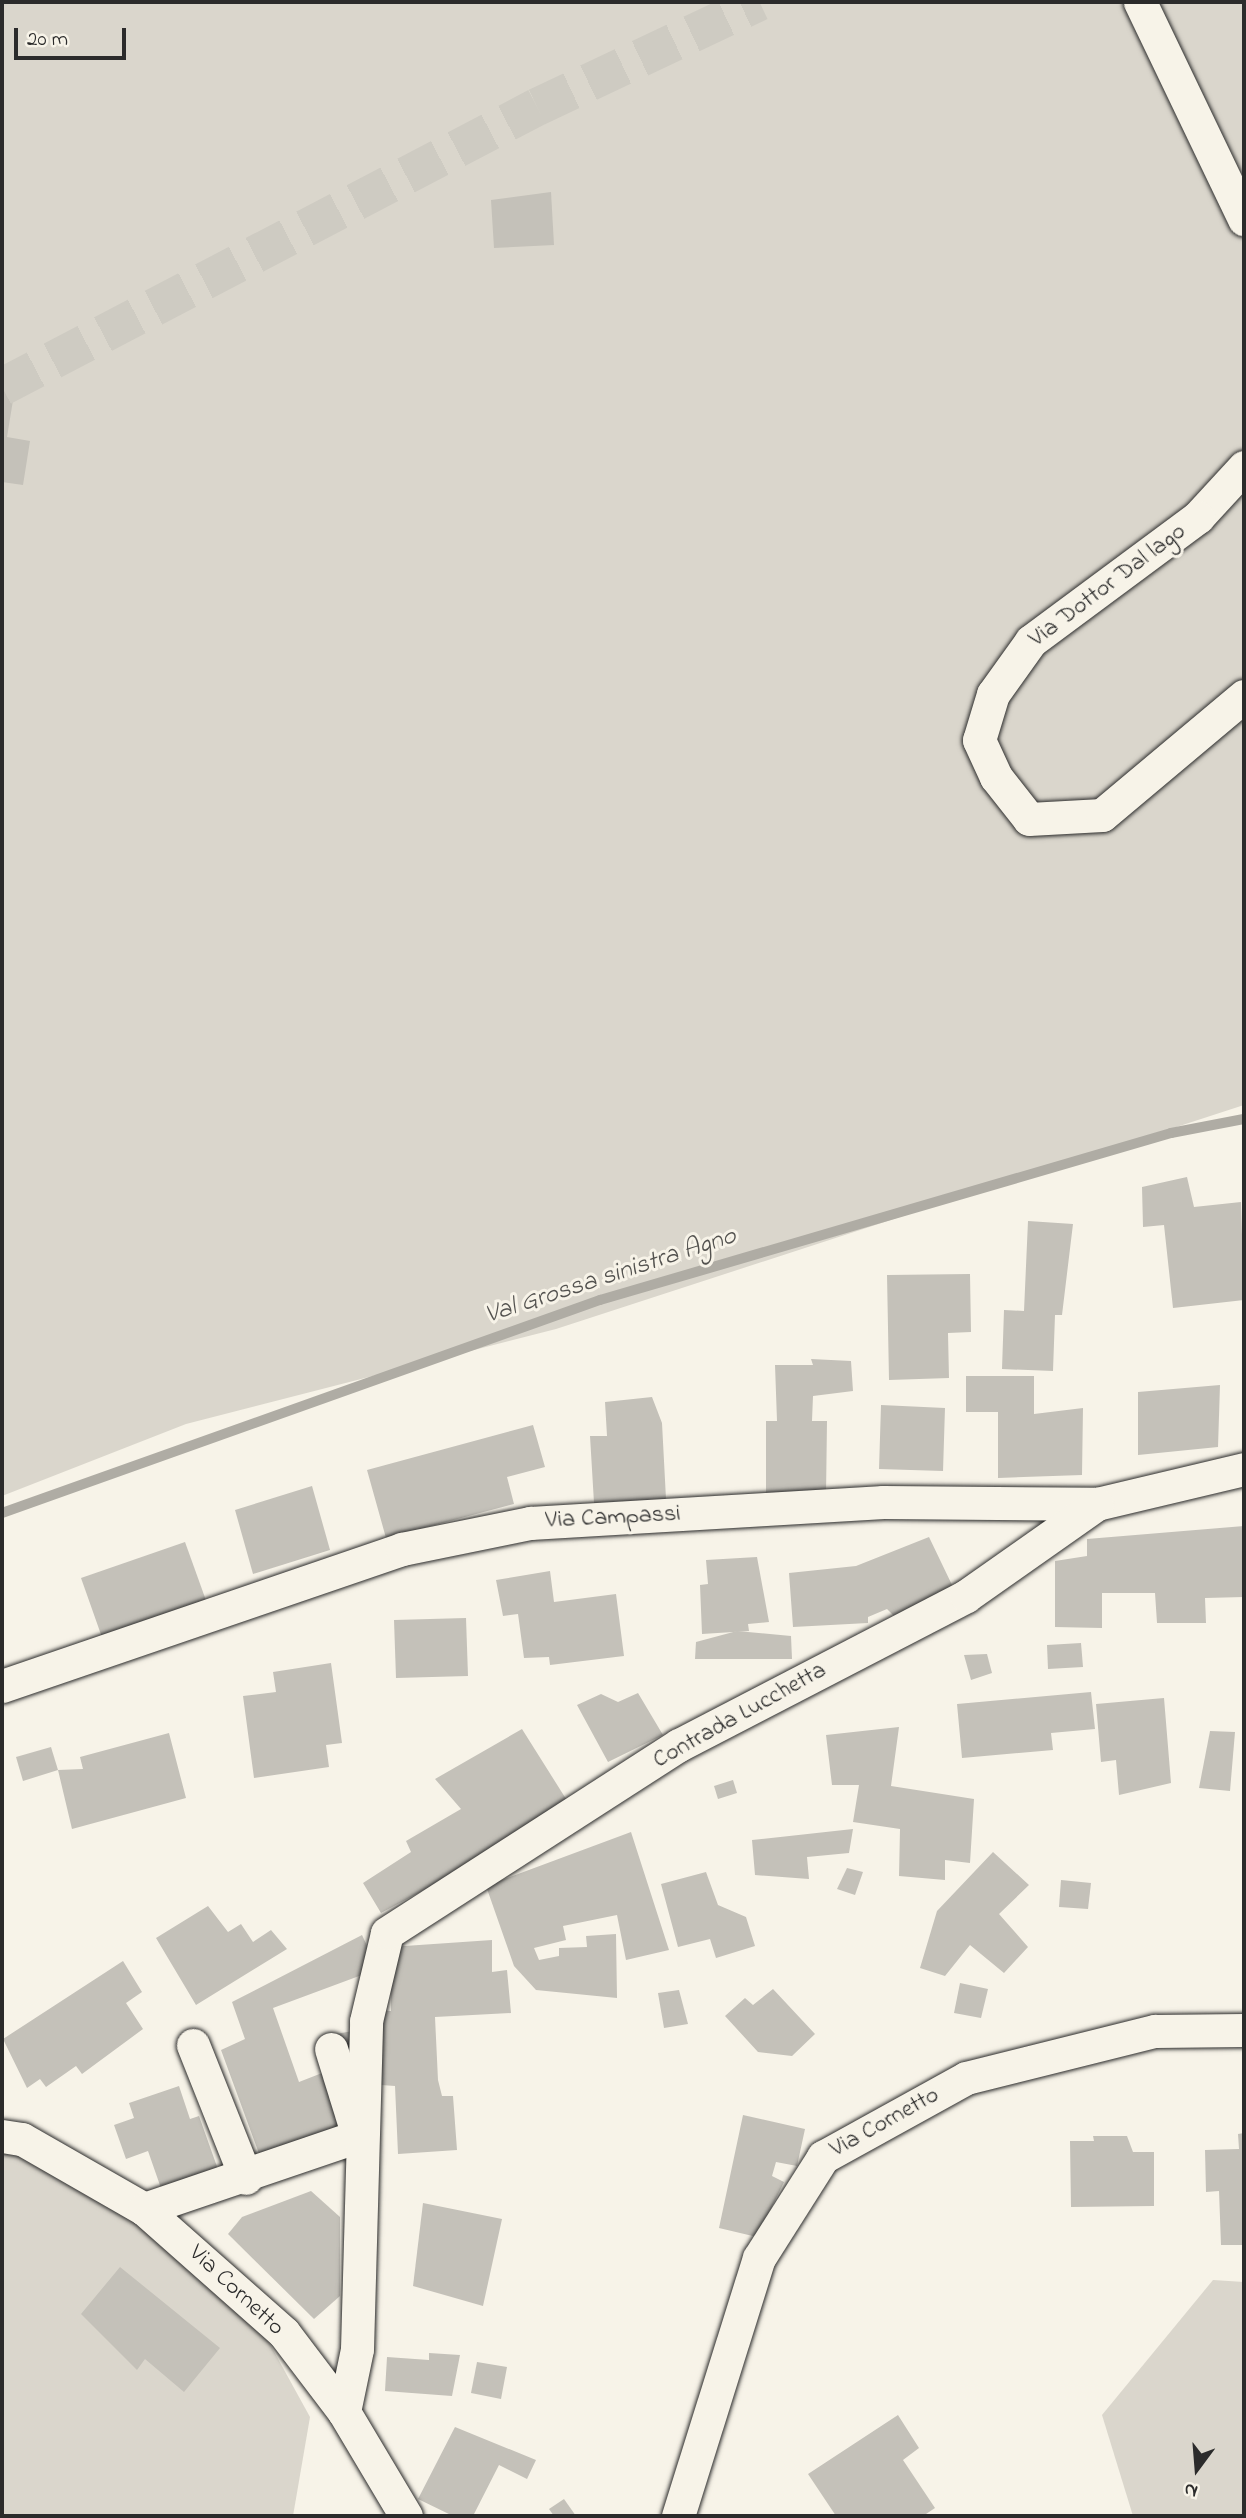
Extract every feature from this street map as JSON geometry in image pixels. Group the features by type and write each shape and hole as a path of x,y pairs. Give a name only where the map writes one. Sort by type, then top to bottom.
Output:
{"street":[{"path":"1140,2 1244,219"},
{"name":"Via Dottor Dal lago","path":"1244,467 1198,517 1031,641 993,694 979,740 996,777 1029,819 1102,815 1244,696"},
{"name":"Via Campassi","path":"2,1686 401,1549 530,1523 883,1502 1097,1504 1244,1469"},
{"name":"Contrada Lucchetta","path":"358,2136 369,2000 383,1971 387,1933 679,1745 966,1596 1097,1504"},
{"name":"Via Cornetto","path":"678,2516 759,2258 823,2157 966,2077 1155,2031 1244,2030"},
{"path":"193,2045 246,2178"},
{"path":"331,2049 358,2136 357,2349 344,2412"},
{"name":"Via Cornetto","path":"2,2136 22,2139 144,2209 284,2333 344,2412 406,2516"},
{"path":"144,2209 246,2178 358,2136"}],"shaded area":[{"path":"2,2 1244,2 1244,1105 556,1329 186,1424 2,1496"},
{"path":"2,2150 49,2158 194,2267 266,2337 310,2417 293,2516 2,2516"},
{"path":"1213,2280 1244,2282 1244,2516 1133,2516 1102,2415"}],"building":[{"path":"551,192 554,245 494,248 491,200"},
{"path":"2,380 16,382 7,437 30,441 23,485 2,482"},
{"path":"1187,1177 1194,1207 1241,1202 1244,1300 1173,1308 1164,1225 1143,1227 1142,1187"},
{"path":"1028,1221 1073,1224 1062,1315 1055,1315 1053,1371 1002,1369 1004,1310 1024,1311"},
{"path":"970,1274 971,1332 948,1333 949,1378 889,1380 887,1275"},
{"path":"811,1359 851,1361 853,1391 813,1396 812,1421 827,1421 826,1496 766,1494 766,1421 777,1421 775,1365 813,1365"},
{"path":"966,1376 1034,1376 1034,1414 1083,1408 1082,1475 998,1478 998,1412 966,1412"},
{"path":"1220,1385 1218,1447 1138,1455 1138,1392"},
{"path":"652,1397 662,1423 666,1499 594,1503 590,1436 607,1436 605,1402"},
{"path":"881,1405 945,1408 943,1471 879,1469"},
{"path":"533,1425 545,1467 507,1477 514,1504 386,1538 367,1470"},
{"path":"312,1486 330,1550 253,1574 235,1510"},
{"path":"1244,1526 1244,1597 1205,1598 1206,1623 1157,1623 1155,1593 1102,1593 1102,1628 1055,1627 1055,1561 1087,1556 1087,1539"},
{"path":"929,1537 953,1587 895,1617 887,1609 868,1617 868,1623 793,1627 789,1573 856,1566"},
{"path":"185,1542 208,1606 104,1643 81,1578"},
{"path":"757,1557 769,1622 748,1624 749,1631 702,1634 700,1585 708,1584 706,1560"},
{"path":"550,1571 554,1602 616,1594 624,1656 550,1665 549,1657 524,1658 518,1614 503,1616 496,1580"},
{"path":"466,1618 468,1676 396,1678 394,1620"},
{"path":"737,1631 791,1636 792,1659 695,1659 696,1642"},
{"path":"1081,1643 1083,1667 1048,1669 1047,1645"},
{"path":"987,1654 992,1673 971,1680 964,1655"},
{"path":"331,1663 342,1743 326,1745 329,1767 254,1778 243,1696 276,1692 273,1672"},
{"path":"1091,1692 1095,1729 1051,1733 1053,1750 962,1758 957,1704"},
{"path":"638,1693 663,1735 608,1762 577,1705 601,1694 618,1702"},
{"path":"1164,1698 1171,1783 1119,1795 1116,1760 1101,1762 1096,1704"},
{"path":"899,1727 891,1786 974,1799 970,1863 945,1860 945,1880 899,1876 900,1829 853,1822 859,1785 832,1785 826,1735"},
{"path":"522,1729 573,1810 381,1913 363,1883 411,1852 406,1841 461,1809 435,1779"},
{"path":"1210,1731 1235,1732 1230,1791 1199,1788"},
{"path":"169,1733 186,1798 72,1829 58,1770 83,1769 80,1757"},
{"path":"51,1747 58,1770 23,1781 16,1757"},
{"path":"733,1780 737,1793 718,1799 714,1786"},
{"path":"853,1829 849,1853 807,1857 809,1879 755,1875 752,1840"},
{"path":"631,1832 669,1950 626,1960 617,1915 563,1926 566,1940 534,1948 539,1960 559,1956 559,1948 587,1947 586,1936 616,1934 617,1998 536,1990 514,1966 486,1886"},
{"path":"993,1852 1029,1885 999,1914 1028,1947 1004,1973 970,1945 945,1976 920,1968 937,1911"},
{"path":"847,1868 863,1872 855,1895 837,1889"},
{"path":"706,1872 718,1905 746,1917 755,1946 716,1958 710,1939 678,1947 661,1884"},
{"path":"1061,1880 1091,1883 1088,1909 1059,1907"},
{"path":"208,1906 228,1932 241,1924 253,1942 271,1930 287,1949 196,2005 156,1938"},
{"path":"362,1935 378,1969 273,2008 299,2082 322,2073 342,2130 261,2159 221,2050 245,2039 232,2002"},
{"path":"492,1940 492,1972 507,1970 511,2013 435,2017 438,2080 442,2096 453,2096 457,2150 398,2154 395,2086 381,2085 374,2010 391,2011 390,1947"},
{"path":"123,1961 142,1992 126,2003 143,2029 82,2074 76,2066 46,2087 40,2079 27,2088 3,2039"},
{"path":"960,1983 988,1989 981,2018 954,2013"},
{"path":"773,1989 815,2034 792,2056 758,2052 725,2016 745,1998 753,2005"},
{"path":"679,1990 688,2024 664,2028 658,1993"},
{"path":"358,2030 360,2043 338,2047 336,2034"},
{"path":"179,2086 190,2119 199,2116 220,2175 163,2194 148,2151 126,2159 114,2125 134,2118 129,2103"},
{"path":"743,2115 805,2129 797,2166 776,2162 772,2176 784,2182 757,2237 719,2228"},
{"path":"1244,2133 1244,2245 1221,2245 1219,2191 1206,2192 1205,2150 1239,2149 1238,2134"},
{"path":"1093,2136 1127,2136 1133,2152 1154,2152 1154,2206 1071,2207 1070,2141 1094,2141"},
{"path":"311,2191 340,2217 340,2296 314,2319 228,2234 242,2217"},
{"path":"423,2203 502,2219 483,2306 413,2286"},
{"path":"120,2267 220,2348 184,2392 145,2359 137,2370 81,2314"},
{"path":"429,2353 460,2355 452,2396 385,2391 387,2357 429,2360"},
{"path":"477,2362 507,2367 501,2399 471,2393"},
{"path":"898,2415 919,2448 903,2460 935,2508 923,2516 836,2516 808,2474"},
{"path":"455,2427 536,2460 527,2479 499,2465 473,2516 453,2516 418,2499"},
{"path":"564,2499 576,2516 554,2516 549,2509"}],"waterway":[{"name":"Val Grossa sinistra Agno","path":"2,1513 600,1300 1171,1133 1244,1119"}],"tunnel":[{"path":"2,387 537,107 759,2"}]}
